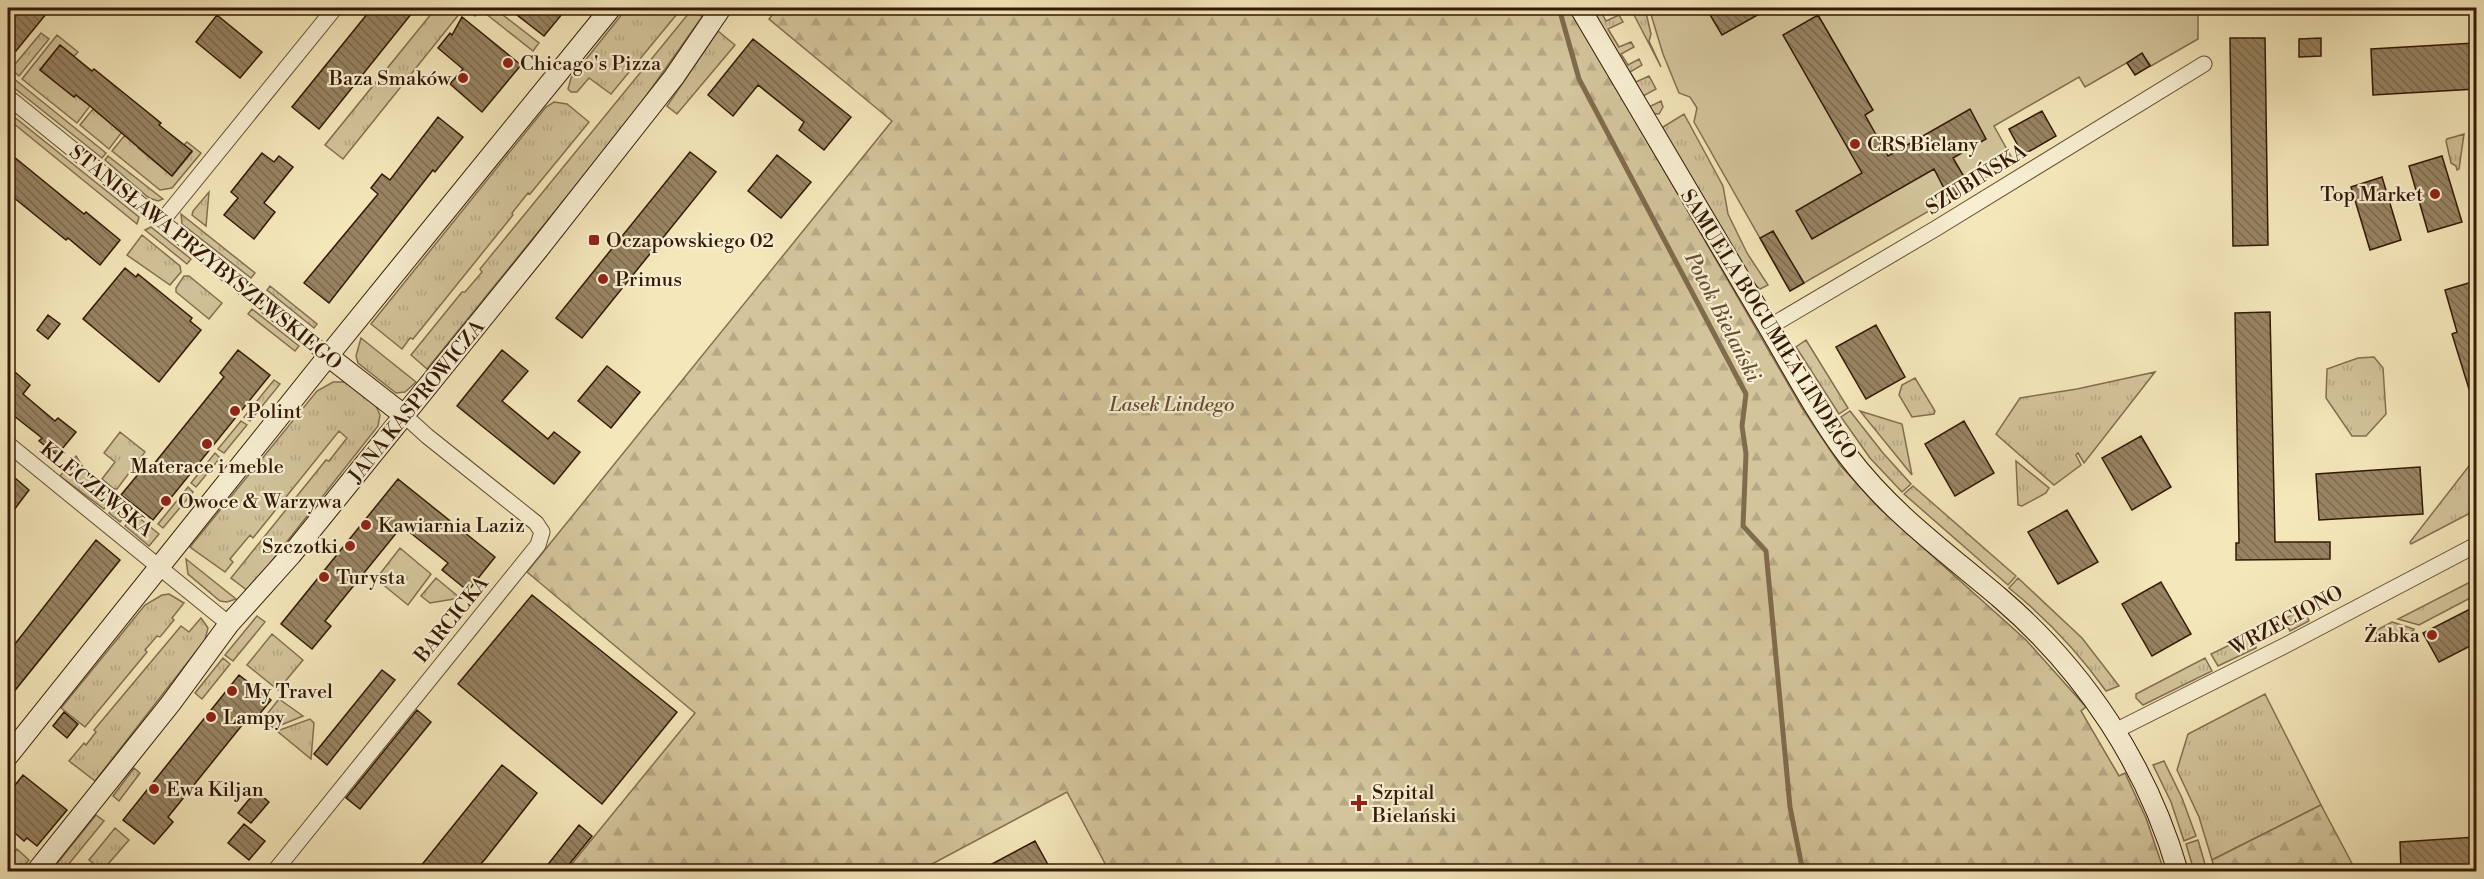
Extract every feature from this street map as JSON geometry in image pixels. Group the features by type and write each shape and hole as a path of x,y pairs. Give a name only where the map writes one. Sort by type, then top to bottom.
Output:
{"street":[{"path":"162,221 335,8"},
{"path":"8,756 328,356 611,8"},
{"name":"JANA KASPROWICZA","path":"36,872 171,703 229,624 291,555 405,416 674,77 721,8"},
{"name":"SAMUELA BOGUMIŁA LINDEGO","path":"1580,8 1837,440 1892,507 2002,600 2060,657 2092,696 2115,731 2149,793 2166,832 2178,872"},
{"name":"SZUBIŃSKA","path":"1769,327 1935,229 2204,64"},
{"name":"STANISŁAWA PRZYBYSZEWSKIEGO","path":"8,97 405,416"},
{"name":"BARCICKA","path":"274,872 538,545 542,532 536,523 405,416"},
{"name":"KLECZEWSKA","path":"8,444 229,624"},
{"name":"WRZECIONO","path":"2115,731 2288,644 2476,545"}],"green space":[{"path":"436,8 464,8 343,159 325,145"},
{"path":"464,8 494,8 539,43 533,51 481,10 475,16"},
{"path":"627,8 682,8 611,94 589,78 577,92 571,92 568,89 571,78"},
{"path":"693,8 702,17 629,120 427,369 411,355 462,292 465,292 482,272 480,269"},
{"name":"Lasek Lindego","path":"777,8 1570,8 1802,408 1840,465 1879,508 2026,640 2086,707 2081,711 2119,776 2125,773 2146,818 2164,871 1109,871 1067,792 919,871 566,871 695,713 527,572 892,121 769,19"},
{"path":"1590,8 1599,8 1606,21 1619,15 1623,22 1608,29 1619,47 1631,42 1634,47 1621,54 1628,65 1639,59 1642,65 1630,72 1636,82 1649,76 1656,89 1643,96 1649,107 1661,101 1663,107 1659,114 1650,113"},
{"path":"1645,8 1651,34 1649,41 1661,67 1631,9"},
{"name":"CRS Bielany","path":"1649,8 2198,8 2198,39 2151,66 2142,54 2085,87 2079,77 1994,126 2014,162 1790,291 1694,122 1697,108 1690,97 1679,93 1663,54"},
{"path":"718,31 735,45 677,114 667,106"},
{"path":"41,33 49,39 19,76 11,69"},
{"path":"57,35 78,52 74,56 60,45 40,70 74,97 76,95 90,106 77,123 22,79"},
{"path":"8,74 106,153 102,158 8,83"},
{"path":"554,102 567,104 589,122 530,194 528,193 512,213 513,215 413,339 410,338 402,349 371,324 546,107"},
{"path":"93,109 122,132 109,149 80,125"},
{"path":"8,112 139,217 137,224 8,119"},
{"path":"1684,114 1723,186 1728,214 1747,253 1768,285 1760,289 1753,283 1662,132 1663,127"},
{"path":"2464,134 2457,170 2456,166 2451,163 2446,141"},
{"path":"125,135 172,176 192,152 184,145 187,142 201,153 172,188 160,190 112,151"},
{"path":"108,156 163,199 158,201 149,198 105,160"},
{"path":"209,192 206,226 192,215"},
{"path":"181,214 255,273 251,278 182,224"},
{"path":"151,227 191,259 187,264 145,230"},
{"path":"142,235 180,266 181,272 170,285 127,255"},
{"path":"184,276 189,276 222,303 209,319 176,292"},
{"path":"270,286 317,324 314,328 267,290"},
{"path":"252,309 299,346 295,351 248,314"},
{"path":"361,338 416,382 405,392 396,393 358,363 356,356"},
{"path":"1806,340 1848,408 1839,414 1796,347"},
{"path":"2374,357 2383,368 2386,414 2366,436 2352,436 2326,398 2327,369 2358,358"},
{"path":"2155,372 2084,463 2078,453 2076,455 2081,465 2054,485 1996,434 2020,398 2077,389"},
{"path":"1915,378 1935,411 1934,414 1912,417 1899,395 1902,385"},
{"path":"274,380 280,384 250,421 244,417"},
{"path":"333,382 345,382 376,406 380,415 378,426 248,591 231,578 326,460 329,461 347,438 339,431 253,538 250,535 230,559 233,562 225,572 190,547 317,391"},
{"path":"1850,411 1911,484 1902,492 1870,458 1841,417"},
{"path":"1860,411 1902,424 1912,475"},
{"path":"241,421 247,425 224,453 218,449"},
{"path":"120,432 145,452 117,489 114,489 102,479 115,462 104,453"},
{"path":"215,453 220,458 196,487 191,483"},
{"path":"76,456 89,477 114,496 104,509 60,476"},
{"path":"2476,457 2476,510 2411,544 2410,542"},
{"path":"2016,461 2049,488 2046,493 2022,506 2018,505"},
{"path":"1913,486 2016,576 2008,585 1904,494"},
{"path":"188,487 193,492 163,528 158,524"},
{"path":"117,502 125,507 127,513 120,522 109,513"},
{"path":"133,516 138,517 159,534 149,546 125,526"},
{"path":"400,548 431,574 408,605 376,579"},
{"path":"186,559 236,599 227,602 220,601 188,574"},
{"path":"436,578 460,598 430,603 421,596"},
{"path":"2018,578 2082,638 2119,686 2106,691 2061,636 2009,588"},
{"path":"2476,579 2476,595 2419,625 2398,619"},
{"path":"169,594 184,603 172,618 174,620 145,650 147,652 85,727 61,708 145,605 162,595"},
{"path":"2304,609 2309,621 2290,631 2284,619"},
{"path":"257,616 265,622 233,661 225,655"},
{"path":"201,618 208,628 205,640 95,781 69,761 84,743 86,745 96,732 94,730 181,626 189,632"},
{"path":"2392,622 2414,630 2402,637 2378,635 2375,631"},
{"path":"2256,632 2256,648 2218,666 2211,654"},
{"path":"272,634 303,660 278,690 247,665"},
{"path":"223,658 230,664 202,699 195,693"},
{"path":"2205,658 2212,671 2143,705 2136,698 2136,694"},
{"path":"2265,694 2321,805 2212,860 2199,817 2177,770 2188,734"},
{"path":"279,699 303,716 274,728 264,721 264,718"},
{"path":"310,719 314,723 311,759 277,731"},
{"path":"2164,761 2182,798 2196,836 2184,841 2171,802 2153,765"},
{"path":"134,768 140,773 119,801 113,796"},
{"path":"2321,805 2356,871 2215,871 2212,860"},
{"path":"96,815 104,821 63,871 51,871"},
{"path":"115,828 129,840 102,871 89,860"},
{"path":"2198,840 2207,871 2194,871 2186,844"},
{"path":"17,849 29,860 20,871 8,871 8,860"}],"building":[{"path":"8,8 51,8 16,51 8,44"},
{"path":"372,8 416,8 319,129 292,107"},
{"path":"508,8 567,8 544,36"},
{"path":"1706,8 1770,8 1722,35"},
{"path":"217,15 262,52 240,78 196,42"},
{"path":"1818,15 1873,110 1865,115 1888,156 1970,109 1986,139 1953,158 1970,187 1949,198 1934,169 1812,239 1796,211 1862,173 1783,35"},
{"path":"462,17 521,65 482,112 450,84 463,69 438,48 450,33 452,35"},
{"path":"2230,38 2265,38 2268,245 2233,246"},
{"path":"2321,38 2321,56 2299,57 2299,39"},
{"path":"753,39 851,117 824,150 799,130 804,122 758,85 733,116 708,95"},
{"path":"2474,43 2476,89 2373,95 2371,49"},
{"path":"60,45 92,71 94,69 192,151 172,176 90,106 76,95 74,97 40,70"},
{"path":"2142,53 2150,66 2135,75 2127,63"},
{"path":"2042,111 2056,136 2023,155 2009,129"},
{"path":"438,117 463,137 435,172 433,170 329,303 304,283 378,194 371,188 382,174 390,180"},
{"path":"8,152 120,240 100,265 8,193"},
{"path":"690,152 716,172 582,338 556,318"},
{"path":"262,153 274,162 279,156 293,167 264,203 275,212 254,239 224,215 238,198 231,192"},
{"path":"777,155 811,182 781,218 748,191"},
{"name":"Top Market","path":"2442,156 2462,222 2428,232 2409,166"},
{"path":"2382,177 2401,240 2370,250 2351,187"},
{"path":"1773,231 1804,283 1790,291 1760,238"},
{"path":"125,268 136,277 138,274 192,318 190,321 201,330 159,382 83,319"},
{"path":"2472,282 2476,296 2476,401 2473,402 2452,334 2457,332 2445,290"},
{"path":"2270,312 2275,542 2330,542 2330,559 2236,560 2236,543 2239,543 2235,313"},
{"path":"48,315 60,324 48,339 37,330"},
{"path":"1876,325 1905,377 1866,399 1836,347"},
{"path":"238,350 270,375 153,520 121,495 140,472 145,475 224,377 220,373"},
{"path":"502,350 528,371 502,401 548,439 554,432 580,452 554,484 457,406"},
{"path":"8,366 30,385 23,394 55,421 58,418 76,432 57,455 39,441 42,438 8,413"},
{"path":"607,366 640,392 611,428 578,401"},
{"path":"1964,421 1994,473 1955,496 1925,444"},
{"path":"2141,436 2171,487 2132,510 2102,458"},
{"path":"2420,467 2423,514 2319,520 2316,474"},
{"path":"8,472 29,490 8,518"},
{"path":"398,479 495,557 468,591 442,570 448,563 402,526 325,621 331,626 312,649 281,624"},
{"path":"2067,510 2098,562 2058,584 2028,532"},
{"path":"96,540 120,560 8,699 8,653"},
{"path":"2161,582 2191,634 2152,656 2122,604"},
{"path":"532,595 677,712 602,804 458,684"},
{"path":"2476,606 2476,643 2439,662 2423,633"},
{"path":"382,670 395,680 327,765 314,754"},
{"path":"239,675 271,700 252,723 247,719 168,817 173,822 154,844 123,820"},
{"path":"417,710 431,722 360,809 346,798"},
{"path":"64,712 78,724 67,738 53,726"},
{"path":"502,765 537,793 486,858 474,872 416,872"},
{"path":"23,775 67,810 37,846 27,838 24,841 8,827 8,794"},
{"path":"256,791 269,802 251,823 238,813"},
{"path":"244,824 265,841 249,860 228,843"},
{"path":"579,825 592,836 563,872 542,872"},
{"path":"2476,837 2476,872 2401,872 2400,842"},
{"path":"1035,841 1052,872 977,872"}],"waterway":[{"name":"Potok Bielański","path":"1559,8 1579,79 1746,394 1742,426 1746,454 1743,526 1766,551 1790,807 1803,872"}],"place":[{"name":"Chicago's Pizza","path":"508,63"},
{"name":"Baza Smaków","path":"463,78"},
{"name":"CRS Bielany","path":"1855,144"},
{"name":"Top Market","path":"2435,194"},
{"name":"Oczapowskiego 02","path":"594,240"},
{"name":"Primus","path":"603,279"},
{"name":"Polint","path":"235,411"},
{"name":"Materace i meble","path":"207,444"},
{"name":"Owoce & Warzywa","path":"166,501"},
{"name":"Kawiarnia Laziz","path":"366,525"},
{"name":"Szczotki","path":"350,546"},
{"name":"Turysta","path":"324,577"},
{"name":"Żabka","path":"2432,635"},
{"name":"My Travel","path":"232,691"},
{"name":"Lampy","path":"211,717"},
{"name":"Ewa Kiljan","path":"154,789"},
{"name":"Szpital Bielański","path":"1359,803"}]}
